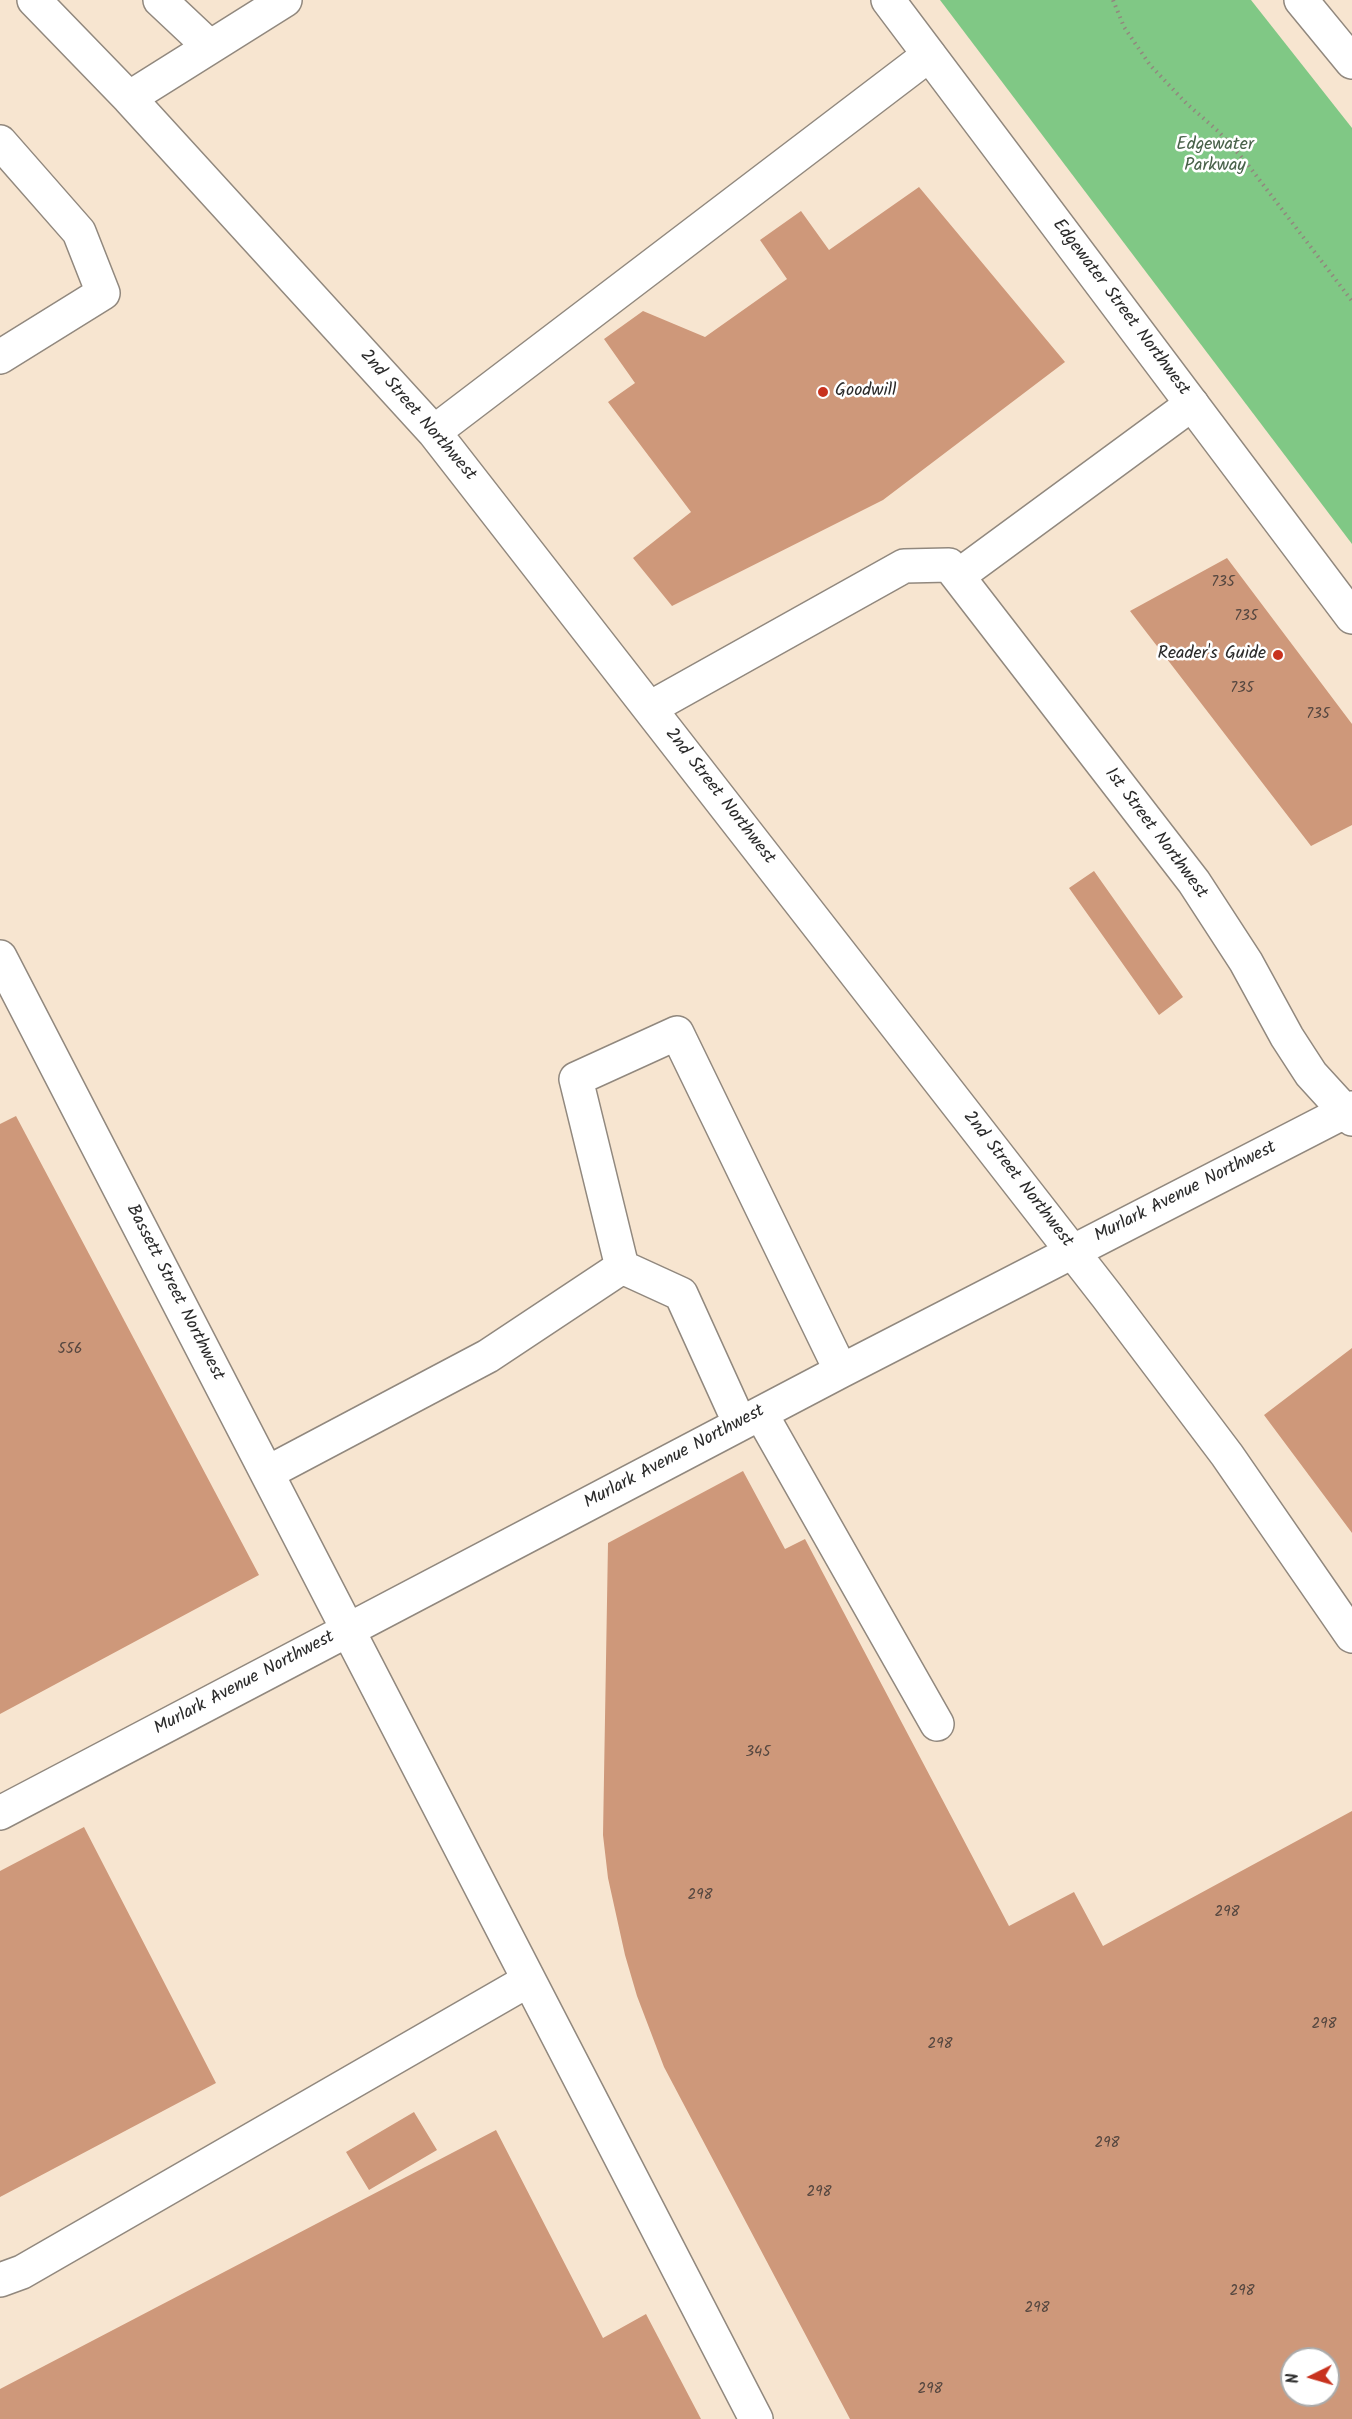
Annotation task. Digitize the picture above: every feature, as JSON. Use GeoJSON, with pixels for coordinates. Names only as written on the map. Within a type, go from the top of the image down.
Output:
{"type":"FeatureCollection","features":[{"type":"Feature","properties":{"kind":"main road","name":"2nd Street Northwest"},"geometry":{"type":"LineString","coordinates":[[34,0],[129,98],[434,432],[1072,1251],[1227,1455],[1352,1636]]}},
{"type":"Feature","properties":{"kind":"main road"},"geometry":{"type":"LineString","coordinates":[[160,0],[210,47]]}},
{"type":"Feature","properties":{"kind":"main road"},"geometry":{"type":"LineString","coordinates":[[129,98],[285,0]]}},
{"type":"Feature","properties":{"kind":"main road","name":"Edgewater Street Northwest"},"geometry":{"type":"LineString","coordinates":[[888,0],[1352,617]]}},
{"type":"Feature","properties":{"kind":"main road"},"geometry":{"type":"LineString","coordinates":[[1301,0],[1352,62]]}},
{"type":"Feature","properties":{"kind":"main road"},"geometry":{"type":"LineString","coordinates":[[434,432],[930,55]]}},
{"type":"Feature","properties":{"kind":"main road"},"geometry":{"type":"LineString","coordinates":[[0,142],[79,232],[103,293],[0,357]]}},
{"type":"Feature","properties":{"kind":"main road"},"geometry":{"type":"LineString","coordinates":[[650,708],[904,566],[953,571],[1192,404]]}},
{"type":"Feature","properties":{"kind":"main road","name":"1st Street Northwest"},"geometry":{"type":"LineString","coordinates":[[953,571],[1194,882],[1246,962],[1287,1037],[1311,1074],[1350,1113]]}},
{"type":"Feature","properties":{"kind":"main road","name":"Bassett Street Northwest"},"geometry":{"type":"LineString","coordinates":[[0,957],[756,2419]]}},
{"type":"Feature","properties":{"kind":"main road"},"geometry":{"type":"LineString","coordinates":[[622,1267],[576,1079],[677,1033],[841,1371]]}},
{"type":"Feature","properties":{"kind":"main road","name":"Murlark Avenue Northwest"},"geometry":{"type":"LineString","coordinates":[[0,1813],[1072,1251],[1350,1113]]}},
{"type":"Feature","properties":{"kind":"main road"},"geometry":{"type":"LineString","coordinates":[[267,1473],[488,1356],[622,1267]]}},
{"type":"Feature","properties":{"kind":"main road"},"geometry":{"type":"LineString","coordinates":[[622,1267],[681,1294],[751,1419],[937,1724]]}},
{"type":"Feature","properties":{"kind":"main road"},"geometry":{"type":"LineString","coordinates":[[0,2280],[22,2272],[529,1980]]}},
{"type":"Feature","properties":{"kind":"path"},"geometry":{"type":"LineString","coordinates":[[1113,0],[1124,27],[1150,65],[1186,103],[1219,132],[1245,161],[1352,301]]}},
{"type":"Feature","properties":{"kind":"green space","name":"Edgewater Parkway"},"geometry":{"type":"Polygon","coordinates":[[[940,0],[1251,0],[1352,128],[1352,544],[940,0]]]}},
{"type":"Feature","properties":{"kind":"building","name":"Goodwill"},"geometry":{"type":"Polygon","coordinates":[[[919,187],[1065,362],[883,500],[672,606],[633,558],[691,512],[608,402],[635,383],[604,339],[643,311],[705,337],[787,279],[760,240],[801,211],[829,250],[919,187]]]}},
{"type":"Feature","properties":{"kind":"building"},"geometry":{"type":"Polygon","coordinates":[[[1227,558],[1352,724],[1352,825],[1311,846],[1130,611],[1227,558]]]}},
{"type":"Feature","properties":{"kind":"building"},"geometry":{"type":"Polygon","coordinates":[[[1094,871],[1183,997],[1159,1015],[1069,888],[1094,871]]]}},
{"type":"Feature","properties":{"kind":"building"},"geometry":{"type":"Polygon","coordinates":[[[16,1116],[259,1575],[0,1714],[0,1124],[16,1116]]]}},
{"type":"Feature","properties":{"kind":"building"},"geometry":{"type":"Polygon","coordinates":[[[1352,1348],[1352,1533],[1264,1415],[1352,1348]]]}},
{"type":"Feature","properties":{"kind":"building"},"geometry":{"type":"Polygon","coordinates":[[[743,1471],[785,1549],[805,1539],[1009,1926],[1074,1892],[1103,1946],[1352,1811],[1352,2419],[850,2419],[664,2067],[637,1996],[625,1955],[608,1878],[603,1835],[608,1543],[743,1471]]]}},
{"type":"Feature","properties":{"kind":"building"},"geometry":{"type":"Polygon","coordinates":[[[84,1827],[216,2083],[0,2197],[0,1871],[84,1827]]]}},
{"type":"Feature","properties":{"kind":"building"},"geometry":{"type":"Polygon","coordinates":[[[414,2112],[437,2150],[369,2190],[346,2152],[414,2112]]]}},
{"type":"Feature","properties":{"kind":"building"},"geometry":{"type":"Polygon","coordinates":[[[496,2130],[603,2338],[646,2314],[701,2419],[0,2419],[0,2389],[496,2130]]]}},
{"type":"Feature","properties":{"kind":"place","name":"Goodwill"},"geometry":{"type":"Point","coordinates":[823,392]}},
{"type":"Feature","properties":{"kind":"place","name":"Reader's Guide"},"geometry":{"type":"Point","coordinates":[1278,655]}}]}
